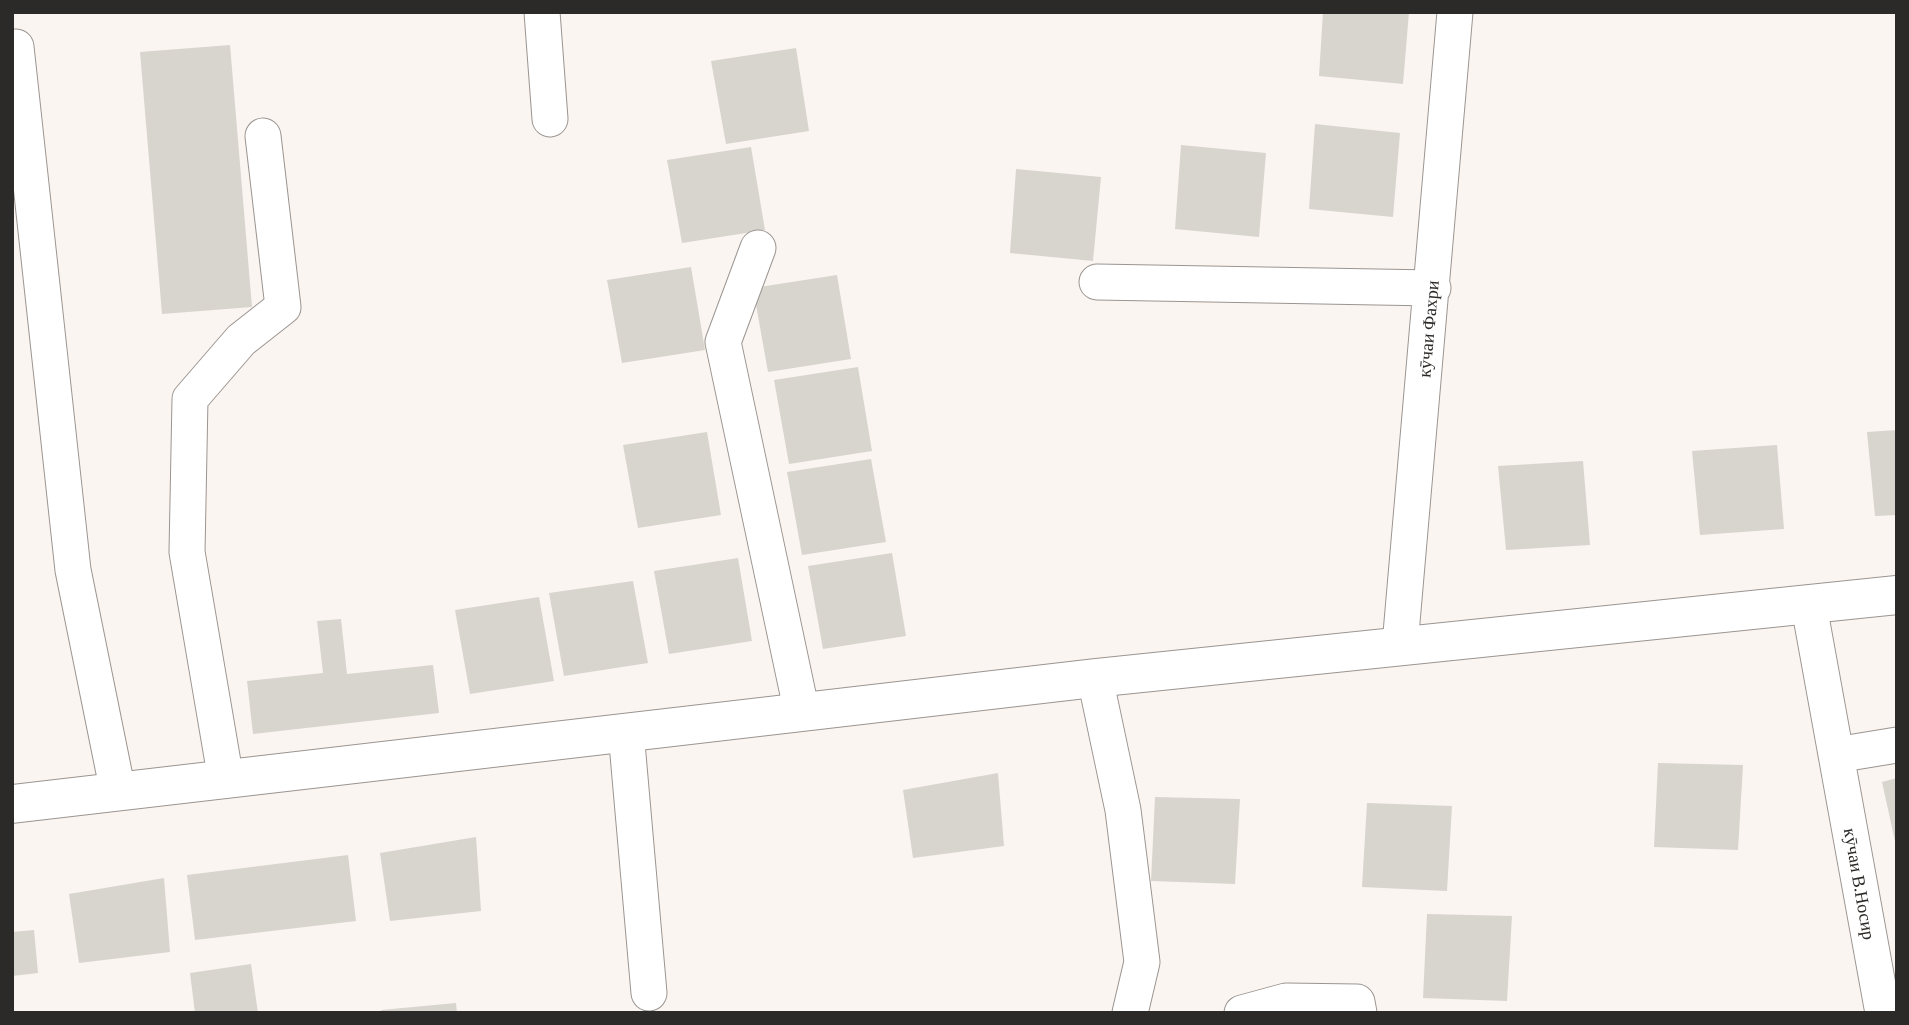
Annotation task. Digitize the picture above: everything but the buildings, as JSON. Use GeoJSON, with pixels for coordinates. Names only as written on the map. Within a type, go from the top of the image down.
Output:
{"type":"FeatureCollection","features":[{"type":"Feature","properties":{"kind":"main road"},"geometry":{"type":"LineString","coordinates":[[12,804],[1095,678],[1897,595]]}},
{"type":"Feature","properties":{"kind":"street"},"geometry":{"type":"LineString","coordinates":[[542,12],[550,118]]}},
{"type":"Feature","properties":{"kind":"street","name":"кӯчаи Фахри"},"geometry":{"type":"LineString","coordinates":[[1401,645],[1455,12]]}},
{"type":"Feature","properties":{"kind":"street"},"geometry":{"type":"LineString","coordinates":[[16,47],[74,570],[118,792]]}},
{"type":"Feature","properties":{"kind":"street"},"geometry":{"type":"LineString","coordinates":[[226,780],[187,552],[190,399],[241,340],[283,307],[263,136]]}},
{"type":"Feature","properties":{"kind":"street"},"geometry":{"type":"LineString","coordinates":[[758,247],[723,342],[802,713]]}},
{"type":"Feature","properties":{"kind":"street"},"geometry":{"type":"LineString","coordinates":[[1097,282],[1433,288]]}},
{"type":"Feature","properties":{"kind":"street","name":"кӯчаи В.Носир"},"geometry":{"type":"LineString","coordinates":[[1808,606],[1883,1013]]}},
{"type":"Feature","properties":{"kind":"street"},"geometry":{"type":"LineString","coordinates":[[1095,678],[1123,810],[1142,962],[1130,1013]]}},
{"type":"Feature","properties":{"kind":"street"},"geometry":{"type":"LineString","coordinates":[[626,732],[649,992]]}},
{"type":"Feature","properties":{"kind":"street"},"geometry":{"type":"LineString","coordinates":[[1836,755],[1897,746]]}},
{"type":"Feature","properties":{"kind":"street"},"geometry":{"type":"LineString","coordinates":[[1242,1013],[1286,1001],[1358,1007]]}}]}
